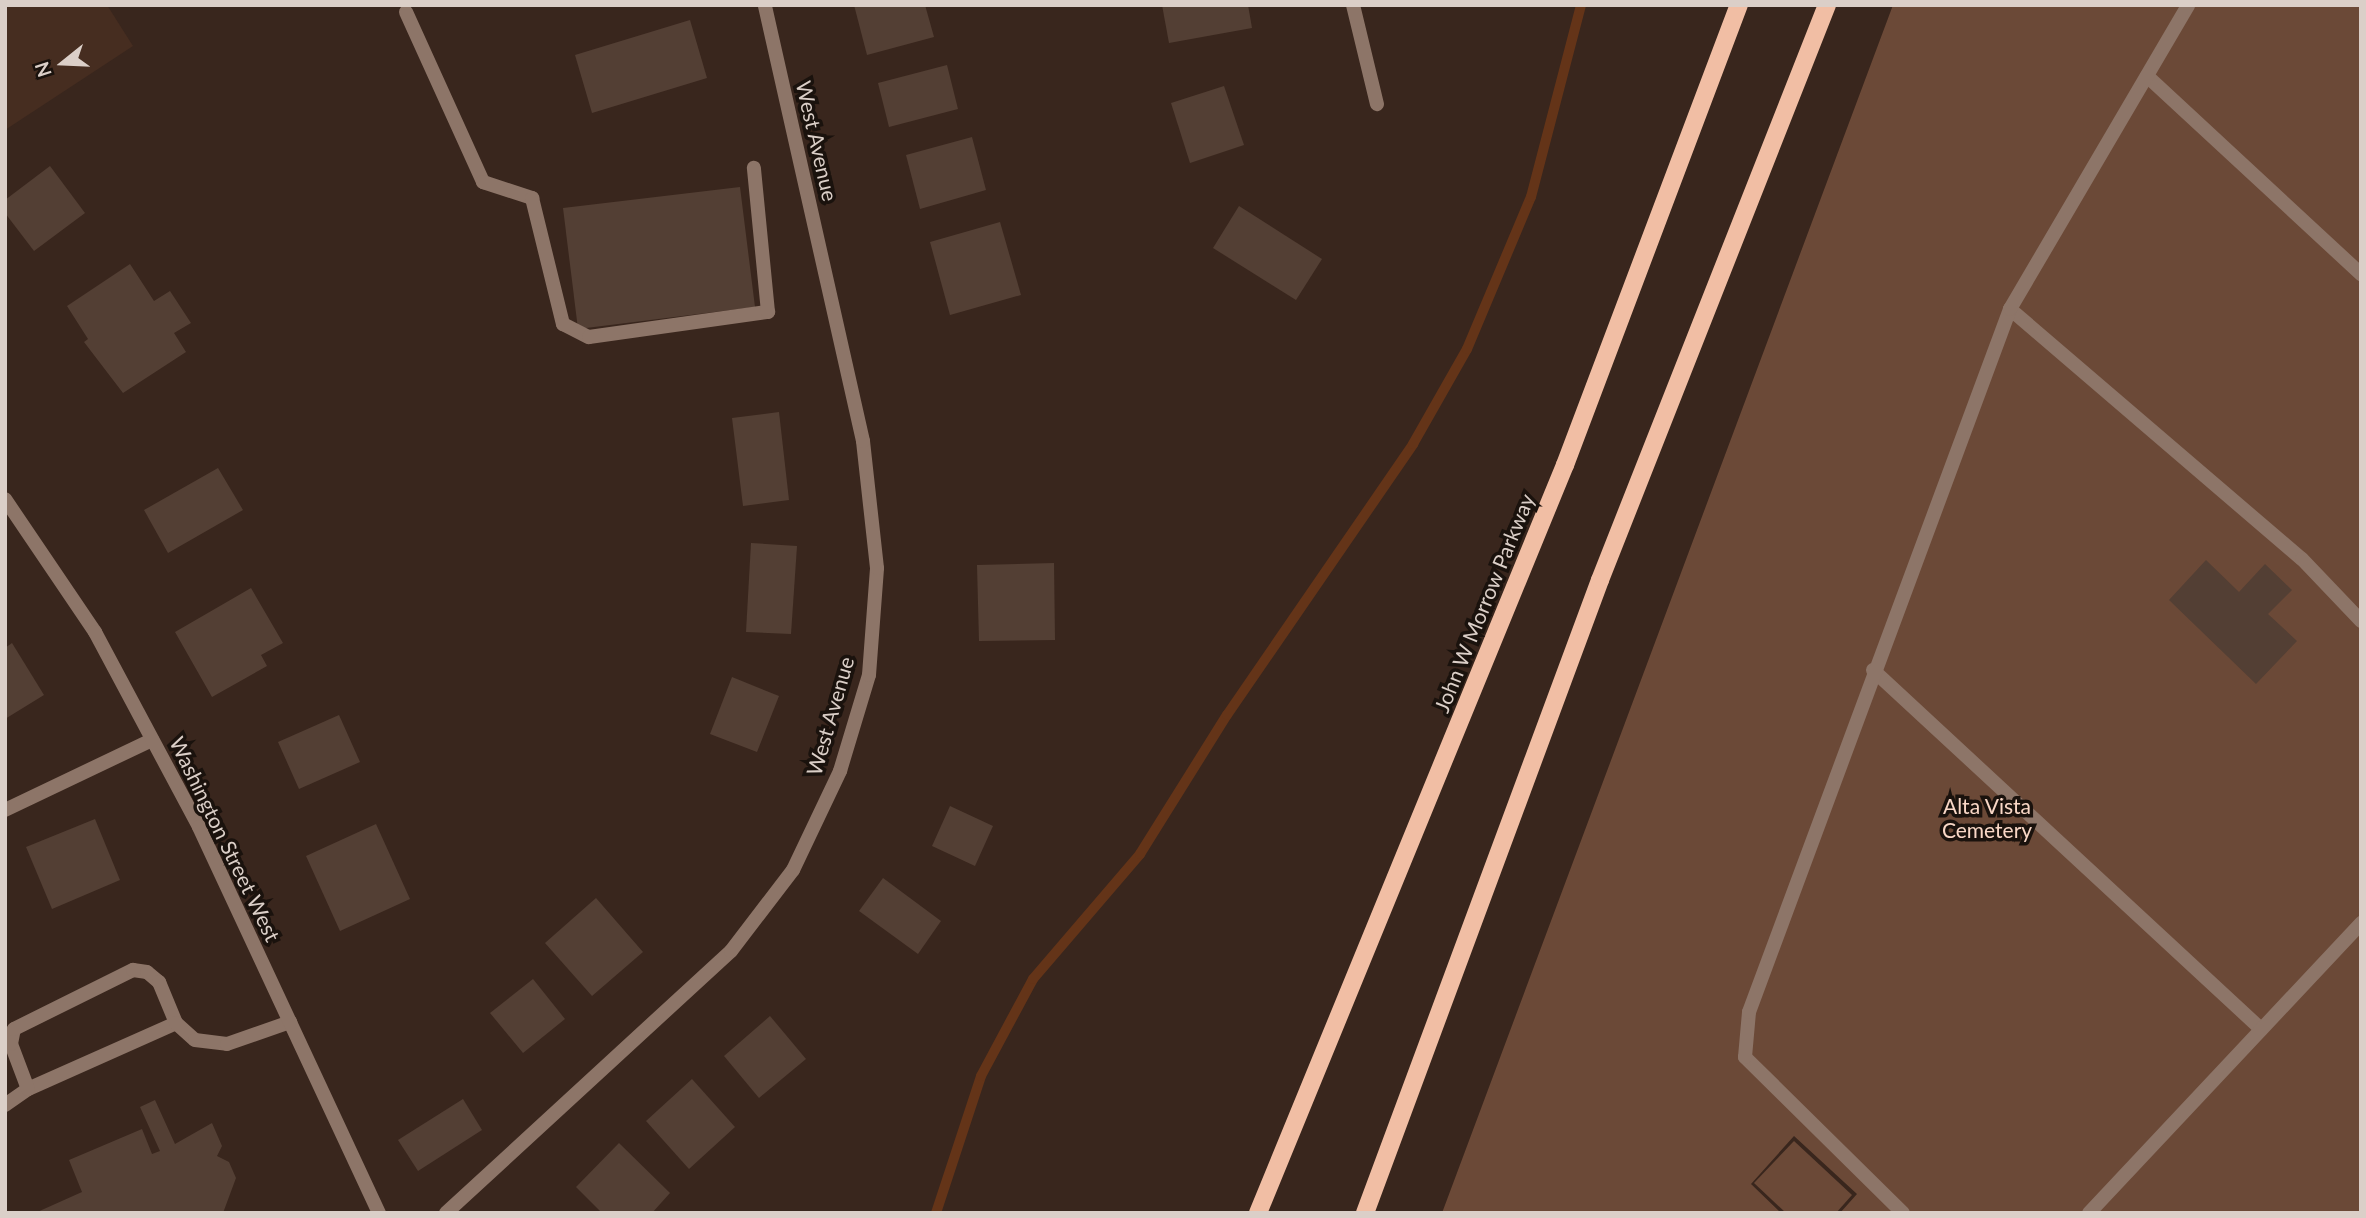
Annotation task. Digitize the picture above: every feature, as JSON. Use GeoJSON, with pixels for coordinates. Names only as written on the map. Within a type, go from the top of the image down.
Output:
{"type":"FeatureCollection","features":[{"type":"Feature","properties":{"kind":"main road","name":"John W Morrow Parkway"},"geometry":{"type":"LineString","coordinates":[[1258,1213],[1565,465],[1739,5]]}},
{"type":"Feature","properties":{"kind":"main road"},"geometry":{"type":"LineString","coordinates":[[1364,1213],[1600,580],[1827,5]]}},
{"type":"Feature","properties":{"kind":"street","name":"West Avenue"},"geometry":{"type":"LineString","coordinates":[[446,1213],[731,951],[793,870],[840,772],[869,675],[877,568],[863,441],[765,5]]}},
{"type":"Feature","properties":{"kind":"street"},"geometry":{"type":"LineString","coordinates":[[1353,5],[1377,104]]}},
{"type":"Feature","properties":{"kind":"street"},"geometry":{"type":"LineString","coordinates":[[1903,1213],[1745,1056],[1749,1012],[1873,670],[2010,309],[2188,5]]}},
{"type":"Feature","properties":{"kind":"street"},"geometry":{"type":"LineString","coordinates":[[405,12],[483,182],[533,198],[563,324],[589,337],[768,312],[754,168]]}},
{"type":"Feature","properties":{"kind":"street"},"geometry":{"type":"LineString","coordinates":[[2147,76],[2361,274]]}},
{"type":"Feature","properties":{"kind":"street"},"geometry":{"type":"LineString","coordinates":[[2010,309],[2302,559],[2361,621]]}},
{"type":"Feature","properties":{"kind":"street","name":"Washington Street West"},"geometry":{"type":"LineString","coordinates":[[5,499],[95,632],[152,740],[290,1022],[379,1213]]}},
{"type":"Feature","properties":{"kind":"street"},"geometry":{"type":"LineString","coordinates":[[1873,670],[2261,1029]]}},
{"type":"Feature","properties":{"kind":"street"},"geometry":{"type":"LineString","coordinates":[[5,810],[152,740]]}},
{"type":"Feature","properties":{"kind":"street"},"geometry":{"type":"LineString","coordinates":[[2089,1213],[2361,923]]}},
{"type":"Feature","properties":{"kind":"street"},"geometry":{"type":"LineString","coordinates":[[29,1089],[11,1044],[14,1029],[133,970],[147,972],[159,982],[176,1023],[195,1040],[227,1044],[290,1022]]}},
{"type":"Feature","properties":{"kind":"street"},"geometry":{"type":"LineString","coordinates":[[5,1105],[29,1089],[176,1023]]}},
{"type":"Feature","properties":{"kind":"shaded area"},"geometry":{"type":"Polygon","coordinates":[[[5,5],[107,5],[133,46],[5,130],[5,5]]]}},
{"type":"Feature","properties":{"kind":"green space","name":"Alta Vista Cemetery"},"geometry":{"type":"Polygon","coordinates":[[[1893,5],[2361,5],[2361,1213],[1840,1213],[1857,1194],[1794,1136],[1751,1184],[1781,1213],[1442,1213],[1893,5]]]}},
{"type":"Feature","properties":{"kind":"green space"},"geometry":{"type":"Polygon","coordinates":[[[1794,1141],[1852,1195],[1836,1213],[1786,1213],[1754,1183],[1794,1141]]]}},
{"type":"Feature","properties":{"kind":"building"},"geometry":{"type":"Polygon","coordinates":[[[854,5],[925,5],[934,37],[867,55],[854,5]]]}},
{"type":"Feature","properties":{"kind":"building"},"geometry":{"type":"Polygon","coordinates":[[[1162,5],[1248,5],[1252,28],[1169,43],[1162,5]]]}},
{"type":"Feature","properties":{"kind":"building"},"geometry":{"type":"Polygon","coordinates":[[[690,20],[707,78],[592,113],[575,55],[690,20]]]}},
{"type":"Feature","properties":{"kind":"building"},"geometry":{"type":"Polygon","coordinates":[[[947,65],[958,109],[889,127],[878,83],[947,65]]]}},
{"type":"Feature","properties":{"kind":"building"},"geometry":{"type":"Polygon","coordinates":[[[1224,86],[1244,145],[1190,163],[1171,103],[1224,86]]]}},
{"type":"Feature","properties":{"kind":"building"},"geometry":{"type":"Polygon","coordinates":[[[972,137],[986,190],[920,209],[906,155],[972,137]]]}},
{"type":"Feature","properties":{"kind":"building"},"geometry":{"type":"Polygon","coordinates":[[[50,166],[85,213],[34,251],[5,213],[5,200],[50,166]]]}},
{"type":"Feature","properties":{"kind":"building"},"geometry":{"type":"Polygon","coordinates":[[[740,187],[755,307],[578,329],[563,208],[740,187]]]}},
{"type":"Feature","properties":{"kind":"building"},"geometry":{"type":"Polygon","coordinates":[[[1239,206],[1322,259],[1296,300],[1213,248],[1239,206]]]}},
{"type":"Feature","properties":{"kind":"building"},"geometry":{"type":"Polygon","coordinates":[[[1000,222],[1021,295],[950,315],[930,242],[1000,222]]]}},
{"type":"Feature","properties":{"kind":"building"},"geometry":{"type":"Polygon","coordinates":[[[130,264],[154,301],[170,291],[191,323],[174,333],[186,352],[123,393],[84,342],[88,339],[67,306],[130,264]]]}},
{"type":"Feature","properties":{"kind":"building"},"geometry":{"type":"Polygon","coordinates":[[[779,412],[789,500],[743,506],[732,418],[779,412]]]}},
{"type":"Feature","properties":{"kind":"building"},"geometry":{"type":"Polygon","coordinates":[[[218,468],[243,510],[168,553],[144,510],[218,468]]]}},
{"type":"Feature","properties":{"kind":"building"},"geometry":{"type":"Polygon","coordinates":[[[751,543],[797,546],[791,634],[746,632],[751,543]]]}},
{"type":"Feature","properties":{"kind":"building"},"geometry":{"type":"Polygon","coordinates":[[[2206,560],[2239,592],[2265,564],[2292,590],[2268,614],[2297,641],[2256,684],[2169,600],[2206,560]]]}},
{"type":"Feature","properties":{"kind":"building"},"geometry":{"type":"Polygon","coordinates":[[[1054,563],[1055,640],[979,641],[977,565],[1054,563]]]}},
{"type":"Feature","properties":{"kind":"building"},"geometry":{"type":"Polygon","coordinates":[[[251,588],[283,643],[261,655],[267,666],[212,697],[175,632],[251,588]]]}},
{"type":"Feature","properties":{"kind":"building"},"geometry":{"type":"Polygon","coordinates":[[[12,643],[44,695],[5,719],[5,648],[12,643]]]}},
{"type":"Feature","properties":{"kind":"building"},"geometry":{"type":"Polygon","coordinates":[[[732,677],[779,696],[757,752],[710,734],[732,677]]]}},
{"type":"Feature","properties":{"kind":"building"},"geometry":{"type":"Polygon","coordinates":[[[339,715],[360,762],[299,789],[278,742],[339,715]]]}},
{"type":"Feature","properties":{"kind":"building"},"geometry":{"type":"Polygon","coordinates":[[[950,806],[993,826],[975,866],[932,846],[950,806]]]}},
{"type":"Feature","properties":{"kind":"building"},"geometry":{"type":"Polygon","coordinates":[[[95,819],[120,880],[52,909],[26,847],[95,819]]]}},
{"type":"Feature","properties":{"kind":"building"},"geometry":{"type":"Polygon","coordinates":[[[376,824],[410,899],[340,931],[306,856],[376,824]]]}},
{"type":"Feature","properties":{"kind":"building"},"geometry":{"type":"Polygon","coordinates":[[[883,878],[941,921],[918,954],[859,911],[883,878]]]}},
{"type":"Feature","properties":{"kind":"building"},"geometry":{"type":"Polygon","coordinates":[[[596,898],[643,952],[592,996],[545,943],[596,898]]]}},
{"type":"Feature","properties":{"kind":"building"},"geometry":{"type":"Polygon","coordinates":[[[533,979],[565,1019],[523,1053],[490,1013],[533,979]]]}},
{"type":"Feature","properties":{"kind":"building"},"geometry":{"type":"Polygon","coordinates":[[[770,1016],[806,1059],[759,1098],[724,1056],[770,1016]]]}},
{"type":"Feature","properties":{"kind":"building"},"geometry":{"type":"Polygon","coordinates":[[[692,1079],[735,1127],[689,1169],[646,1121],[692,1079]]]}},
{"type":"Feature","properties":{"kind":"building"},"geometry":{"type":"Polygon","coordinates":[[[463,1099],[482,1130],[418,1171],[398,1140],[463,1099]]]}},
{"type":"Feature","properties":{"kind":"building"},"geometry":{"type":"Polygon","coordinates":[[[155,1100],[175,1144],[212,1123],[222,1146],[217,1156],[229,1162],[236,1178],[223,1213],[35,1213],[82,1192],[69,1160],[142,1129],[152,1154],[160,1151],[140,1107],[155,1100]]]}},
{"type":"Feature","properties":{"kind":"building"},"geometry":{"type":"Polygon","coordinates":[[[619,1143],[670,1193],[652,1213],[602,1213],[576,1187],[619,1143]]]}},
{"type":"Feature","properties":{"kind":"waterway"},"geometry":{"type":"LineString","coordinates":[[936,1213],[981,1076],[1033,979],[1140,854],[1227,715],[1413,444],[1467,349],[1531,197],[1581,5]]}}]}
